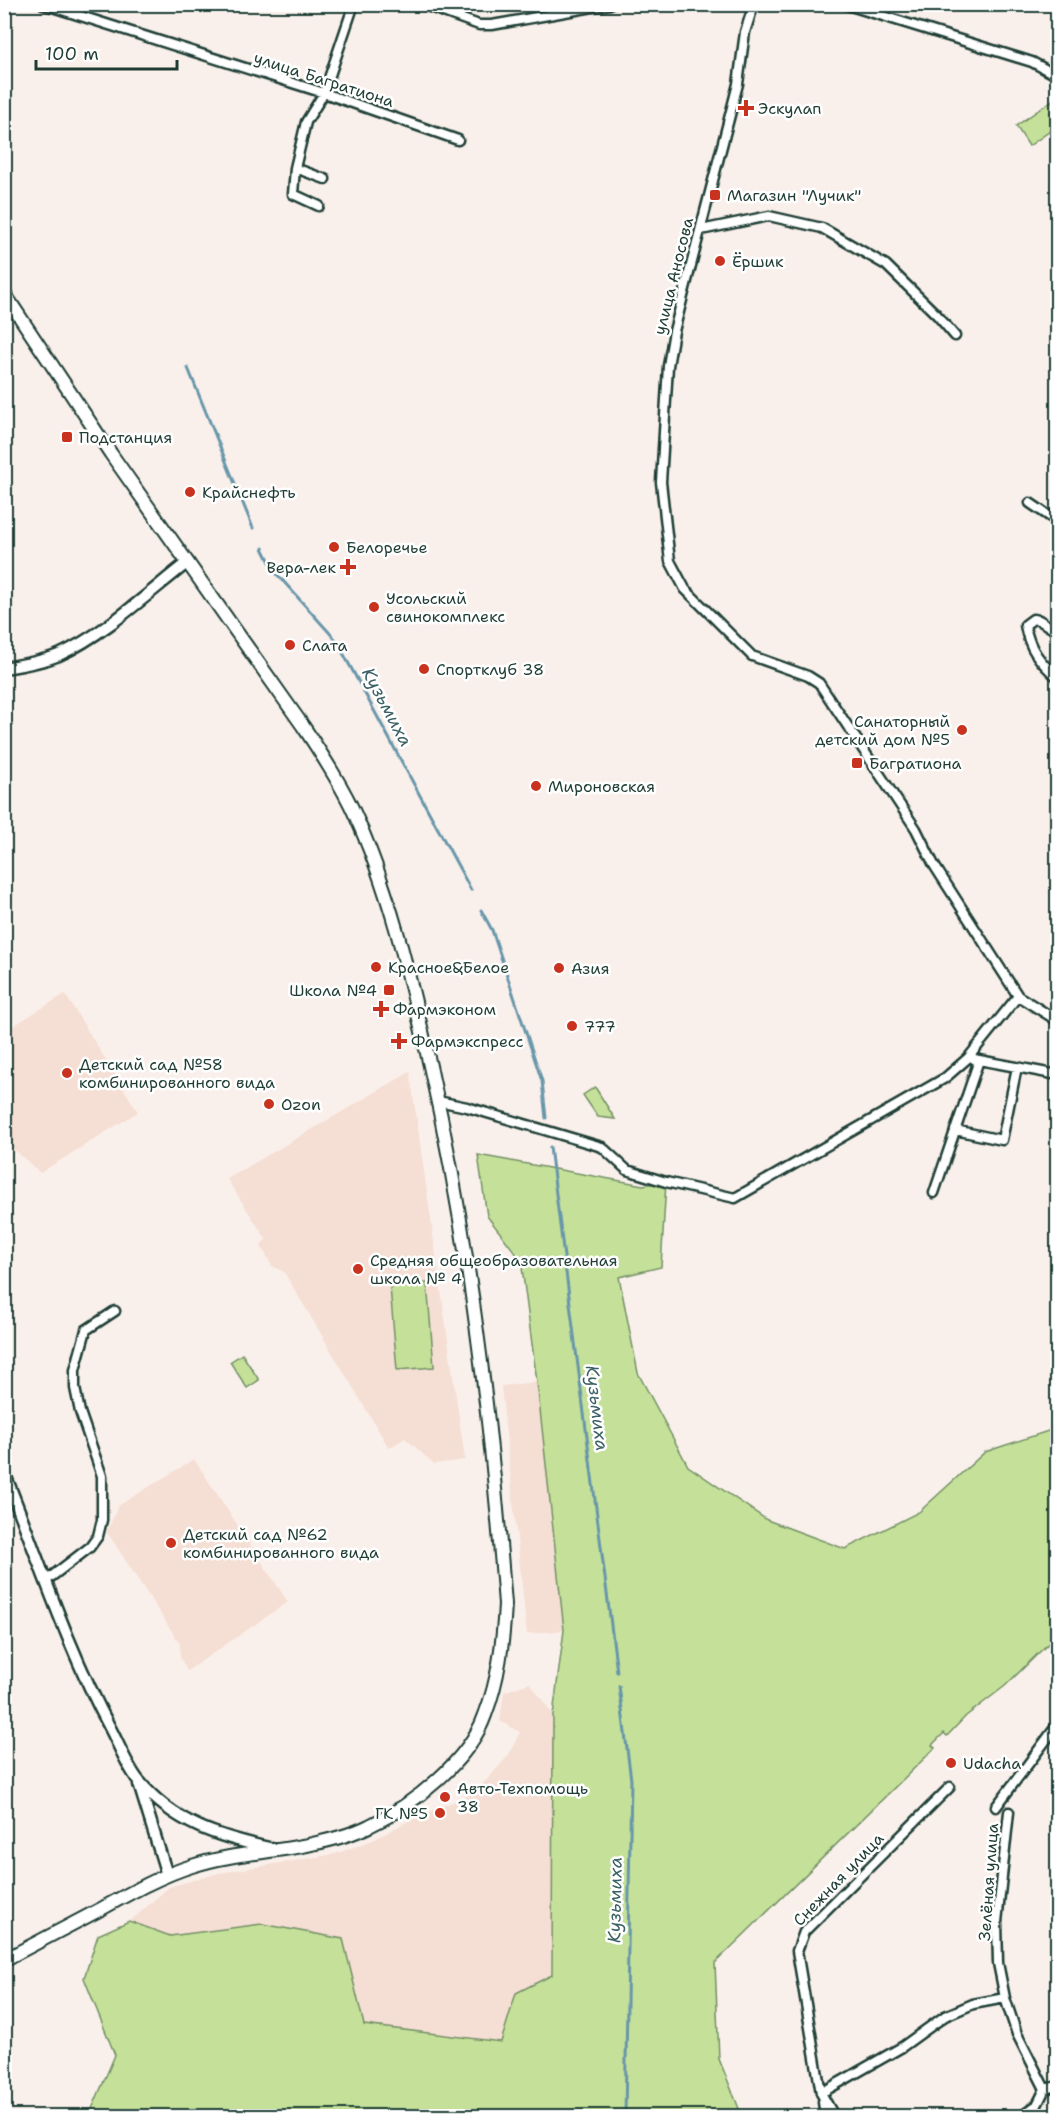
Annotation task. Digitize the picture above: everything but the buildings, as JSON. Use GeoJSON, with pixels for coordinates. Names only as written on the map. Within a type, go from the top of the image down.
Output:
{"type":"FeatureCollection","features":[{"type":"Feature","properties":{"kind":"main road"},"geometry":{"type":"LineString","coordinates":[[4,293],[86,417],[332,770],[368,847],[395,927],[438,1101],[463,1228],[478,1329],[505,1604],[496,1680],[485,1717],[468,1746],[442,1775],[416,1797],[392,1814],[367,1827],[312,1844],[215,1860],[167,1875],[4,1960]]}},
{"type":"Feature","properties":{"kind":"street","name":"улица Багратиона"},"geometry":{"type":"LineString","coordinates":[[43,4],[324,93],[458,140]]}},
{"type":"Feature","properties":{"kind":"street"},"geometry":{"type":"LineString","coordinates":[[319,206],[292,194],[295,168],[306,122],[324,93],[354,4]]}},
{"type":"Feature","properties":{"kind":"street"},"geometry":{"type":"LineString","coordinates":[[422,4],[479,25],[492,25],[610,4]]}},
{"type":"Feature","properties":{"kind":"street","name":"улица Аносова"},"geometry":{"type":"LineString","coordinates":[[754,4],[746,32],[738,84],[674,331],[668,366],[661,482],[670,561],[685,589],[752,656],[808,676],[828,693],[916,829],[934,865],[1018,996]]}},
{"type":"Feature","properties":{"kind":"street"},"geometry":{"type":"LineString","coordinates":[[844,4],[1032,62],[1058,76]]}},
{"type":"Feature","properties":{"kind":"street"},"geometry":{"type":"LineString","coordinates":[[295,168],[324,179]]}},
{"type":"Feature","properties":{"kind":"street"},"geometry":{"type":"LineString","coordinates":[[701,230],[769,216],[822,228],[886,265],[955,336]]}},
{"type":"Feature","properties":{"kind":"street"},"geometry":{"type":"LineString","coordinates":[[1030,503],[1058,522]]}},
{"type":"Feature","properties":{"kind":"street"},"geometry":{"type":"LineString","coordinates":[[4,668],[34,663],[77,646],[188,562]]}},
{"type":"Feature","properties":{"kind":"street"},"geometry":{"type":"LineString","coordinates":[[1058,632],[1039,620],[1033,619],[1025,625],[1028,640],[1038,660],[1058,678]]}},
{"type":"Feature","properties":{"kind":"street"},"geometry":{"type":"LineString","coordinates":[[438,1101],[467,1107],[602,1146],[627,1170],[666,1182],[735,1198],[945,1078],[968,1058],[1018,996],[1058,1022]]}},
{"type":"Feature","properties":{"kind":"street"},"geometry":{"type":"LineString","coordinates":[[968,1058],[1058,1075]]}},
{"type":"Feature","properties":{"kind":"street"},"geometry":{"type":"LineString","coordinates":[[934,1193],[979,1060]]}},
{"type":"Feature","properties":{"kind":"street"},"geometry":{"type":"LineString","coordinates":[[956,1130],[1002,1140],[1017,1067]]}},
{"type":"Feature","properties":{"kind":"street"},"geometry":{"type":"LineString","coordinates":[[47,1580],[90,1547],[98,1536],[102,1520],[102,1476],[76,1398],[75,1370],[86,1330],[115,1311]]}},
{"type":"Feature","properties":{"kind":"street"},"geometry":{"type":"LineString","coordinates":[[4,1472],[100,1710],[137,1779],[167,1875]]}},
{"type":"Feature","properties":{"kind":"street","name":"Зелёная улица"},"geometry":{"type":"LineString","coordinates":[[996,1807],[1058,1724]]}},
{"type":"Feature","properties":{"kind":"street"},"geometry":{"type":"LineString","coordinates":[[137,1779],[163,1804],[189,1823],[207,1832],[277,1850]]}},
{"type":"Feature","properties":{"kind":"street","name":"Снежная улица"},"geometry":{"type":"LineString","coordinates":[[834,2116],[821,2093],[797,1951],[804,1932],[950,1787]]}},
{"type":"Feature","properties":{"kind":"street","name":"Зелёная улица"},"geometry":{"type":"LineString","coordinates":[[1009,1812],[997,1922],[998,1963],[1005,1998],[1017,2034],[1045,2089]]}},
{"type":"Feature","properties":{"kind":"street"},"geometry":{"type":"LineString","coordinates":[[825,2116],[821,2093],[902,2047],[945,2016],[973,2004],[1005,1998]]}},
{"type":"Feature","properties":{"kind":"street"},"geometry":{"type":"LineString","coordinates":[[1022,2116],[1036,2105],[1045,2089],[1058,2086]]}},
{"type":"Feature","properties":{"kind":"shaded area"},"geometry":{"type":"Polygon","coordinates":[[[65,994],[138,1112],[40,1173],[5,1141],[5,1031],[65,994]]]}},
{"type":"Feature","properties":{"kind":"shaded area","name":"Средняя общеобразовательная школа № 4"},"geometry":{"type":"Polygon","coordinates":[[[410,1072],[465,1460],[434,1464],[405,1438],[389,1448],[284,1272],[272,1266],[261,1246],[266,1239],[227,1179],[410,1072]]]}},
{"type":"Feature","properties":{"kind":"shaded area"},"geometry":{"type":"Polygon","coordinates":[[[537,1382],[564,1630],[527,1634],[501,1386],[537,1382]]]}},
{"type":"Feature","properties":{"kind":"shaded area"},"geometry":{"type":"Polygon","coordinates":[[[194,1459],[288,1602],[187,1671],[180,1657],[180,1644],[107,1532],[118,1506],[194,1459]]]}},
{"type":"Feature","properties":{"kind":"shaded area"},"geometry":{"type":"Polygon","coordinates":[[[530,1683],[553,1715],[552,1975],[516,1993],[501,2042],[364,2025],[262,1924],[170,1936],[129,1922],[169,1887],[219,1873],[335,1854],[373,1840],[412,1819],[463,1798],[482,1785],[508,1756],[520,1732],[500,1721],[504,1692],[530,1683]]]}},
{"type":"Feature","properties":{"kind":"green space"},"geometry":{"type":"Polygon","coordinates":[[[1054,99],[1057,104],[1057,126],[1029,146],[1016,126],[1054,99]]]}},
{"type":"Feature","properties":{"kind":"green space"},"geometry":{"type":"Polygon","coordinates":[[[595,1087],[615,1119],[598,1117],[583,1095],[595,1087]]]}},
{"type":"Feature","properties":{"kind":"green space"},"geometry":{"type":"Polygon","coordinates":[[[478,1155],[643,1185],[666,1182],[661,1267],[619,1277],[638,1373],[688,1466],[767,1520],[845,1549],[919,1512],[985,1452],[1057,1428],[1057,1635],[1005,1686],[966,1716],[947,1736],[944,1733],[932,1745],[935,1748],[715,1963],[719,2059],[742,2116],[89,2116],[115,2055],[84,1978],[98,1935],[129,1921],[170,1936],[262,1924],[343,1939],[364,2025],[501,2042],[516,1993],[552,1975],[553,1715],[564,1630],[537,1382],[521,1260],[487,1216],[478,1155]]]}},
{"type":"Feature","properties":{"kind":"green space"},"geometry":{"type":"Polygon","coordinates":[[[427,1283],[434,1367],[397,1370],[390,1287],[427,1283]]]}},
{"type":"Feature","properties":{"kind":"green space"},"geometry":{"type":"Polygon","coordinates":[[[242,1354],[259,1380],[247,1388],[230,1362],[242,1354]]]}},
{"type":"Feature","properties":{"kind":"waterway","name":"Кузьмиха"},"geometry":{"type":"LineString","coordinates":[[188,368],[253,528]]}},
{"type":"Feature","properties":{"kind":"waterway","name":"Кузьмиха"},"geometry":{"type":"LineString","coordinates":[[263,548],[275,572],[336,640],[471,890]]}},
{"type":"Feature","properties":{"kind":"waterway","name":"Кузьмиха"},"geometry":{"type":"LineString","coordinates":[[481,910],[492,930],[542,1081],[546,1118]]}},
{"type":"Feature","properties":{"kind":"waterway","name":"Кузьмиха"},"geometry":{"type":"LineString","coordinates":[[550,1147],[617,1672]]}},
{"type":"Feature","properties":{"kind":"waterway","name":"Кузьмиха"},"geometry":{"type":"LineString","coordinates":[[619,1686],[631,1780],[625,2116]]}},
{"type":"Feature","properties":{"kind":"place","name":"Эскулап"},"geometry":{"type":"Point","coordinates":[746,108]}},
{"type":"Feature","properties":{"kind":"place","name":"Магазин \"Лучик\""},"geometry":{"type":"Point","coordinates":[715,195]}},
{"type":"Feature","properties":{"kind":"place","name":"Ёршик"},"geometry":{"type":"Point","coordinates":[720,261]}},
{"type":"Feature","properties":{"kind":"place","name":"Подстанция"},"geometry":{"type":"Point","coordinates":[67,437]}},
{"type":"Feature","properties":{"kind":"place","name":"Крайснефть"},"geometry":{"type":"Point","coordinates":[190,492]}},
{"type":"Feature","properties":{"kind":"place","name":"Белоречье"},"geometry":{"type":"Point","coordinates":[334,547]}},
{"type":"Feature","properties":{"kind":"place","name":"Вера-лек"},"geometry":{"type":"Point","coordinates":[348,567]}},
{"type":"Feature","properties":{"kind":"place","name":"Усольский свинокомплекс"},"geometry":{"type":"Point","coordinates":[374,607]}},
{"type":"Feature","properties":{"kind":"place","name":"Слата"},"geometry":{"type":"Point","coordinates":[290,645]}},
{"type":"Feature","properties":{"kind":"place","name":"Спортклуб 38"},"geometry":{"type":"Point","coordinates":[424,669]}},
{"type":"Feature","properties":{"kind":"place","name":"Санаторный детский дом №5"},"geometry":{"type":"Point","coordinates":[962,730]}},
{"type":"Feature","properties":{"kind":"place","name":"Багратиона"},"geometry":{"type":"Point","coordinates":[857,763]}},
{"type":"Feature","properties":{"kind":"place","name":"Мироновская"},"geometry":{"type":"Point","coordinates":[536,786]}},
{"type":"Feature","properties":{"kind":"place","name":"Красное&Белое"},"geometry":{"type":"Point","coordinates":[376,967]}},
{"type":"Feature","properties":{"kind":"place","name":"Азия"},"geometry":{"type":"Point","coordinates":[559,968]}},
{"type":"Feature","properties":{"kind":"place","name":"Школа №4"},"geometry":{"type":"Point","coordinates":[389,990]}},
{"type":"Feature","properties":{"kind":"place","name":"Фармэконом"},"geometry":{"type":"Point","coordinates":[381,1009]}},
{"type":"Feature","properties":{"kind":"place","name":"777"},"geometry":{"type":"Point","coordinates":[572,1026]}},
{"type":"Feature","properties":{"kind":"place","name":"Фармэкспресс"},"geometry":{"type":"Point","coordinates":[399,1041]}},
{"type":"Feature","properties":{"kind":"place","name":"Детский сад №58 комбинированного вида"},"geometry":{"type":"Point","coordinates":[67,1073]}},
{"type":"Feature","properties":{"kind":"place","name":"Ozon"},"geometry":{"type":"Point","coordinates":[269,1104]}},
{"type":"Feature","properties":{"kind":"place","name":"Средняя общеобразовательная школа № 4"},"geometry":{"type":"Point","coordinates":[358,1269]}},
{"type":"Feature","properties":{"kind":"place","name":"Детский сад №62 комбинированного вида"},"geometry":{"type":"Point","coordinates":[171,1543]}},
{"type":"Feature","properties":{"kind":"place","name":"Udacha"},"geometry":{"type":"Point","coordinates":[951,1763]}},
{"type":"Feature","properties":{"kind":"place","name":"Авто-Техпомощь 38"},"geometry":{"type":"Point","coordinates":[445,1797]}},
{"type":"Feature","properties":{"kind":"place","name":"ГК №5"},"geometry":{"type":"Point","coordinates":[440,1813]}}]}
